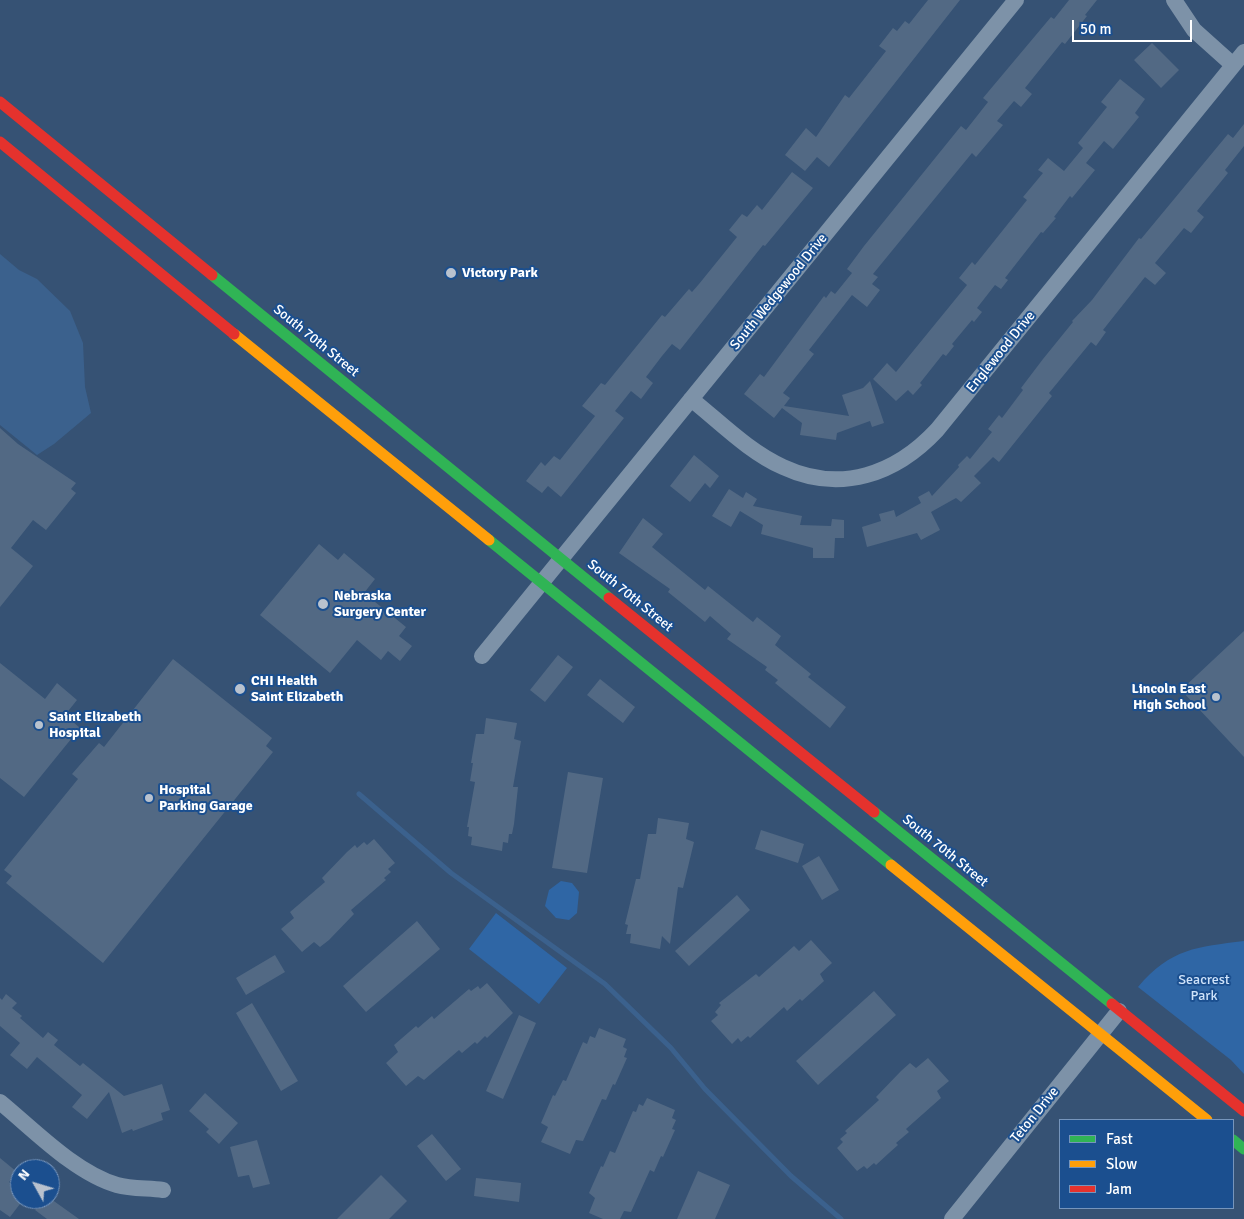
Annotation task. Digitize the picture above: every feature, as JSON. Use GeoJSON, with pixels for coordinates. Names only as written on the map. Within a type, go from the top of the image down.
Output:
{"type":"FeatureCollection","features":[{"type":"Feature","properties":{"kind":"main road","name":"South 70th Street"},"geometry":{"type":"LineString","coordinates":[[0,102],[1118,1011],[1244,1110]]}},
{"type":"Feature","properties":{"kind":"main road"},"geometry":{"type":"LineString","coordinates":[[0,142],[543,584],[1206,1119]]}},
{"type":"Feature","properties":{"kind":"main road"},"geometry":{"type":"LineString","coordinates":[[1234,1141],[1244,1149]]}},
{"type":"Feature","properties":{"kind":"street","name":"South Wedgewood Drive"},"geometry":{"type":"LineString","coordinates":[[482,656],[543,584],[1016,0]]}},
{"type":"Feature","properties":{"kind":"street"},"geometry":{"type":"LineString","coordinates":[[1174,0],[1194,30],[1233,65]]}},
{"type":"Feature","properties":{"kind":"street","name":"Englewood Drive"},"geometry":{"type":"LineString","coordinates":[[691,400],[760,454],[783,467],[808,476],[834,479],[855,478],[878,472],[903,461],[920,449],[938,430],[1244,52]]}},
{"type":"Feature","properties":{"kind":"street","name":"Teton Drive"},"geometry":{"type":"LineString","coordinates":[[952,1219],[1118,1011]]}},
{"type":"Feature","properties":{"kind":"street"},"geometry":{"type":"LineString","coordinates":[[0,1102],[65,1154],[100,1178],[118,1185],[164,1190]]}},
{"type":"Feature","properties":{"kind":"green space"},"geometry":{"type":"Polygon","coordinates":[[[561,881],[572,883],[579,892],[577,913],[569,920],[556,918],[545,906],[549,890],[561,881]]]}},
{"type":"Feature","properties":{"kind":"green space"},"geometry":{"type":"Polygon","coordinates":[[[496,913],[567,968],[539,1004],[469,949],[496,913]]]}},
{"type":"Feature","properties":{"kind":"green space","name":"Seacrest Park"},"geometry":{"type":"Polygon","coordinates":[[[1244,941],[1244,1074],[1231,1060],[1138,987],[1162,964],[1174,957],[1212,945],[1244,941]]]}},
{"type":"Feature","properties":{"kind":"shaded area"},"geometry":{"type":"Polygon","coordinates":[[[0,254],[19,270],[37,279],[70,311],[83,343],[85,387],[91,413],[54,444],[37,455],[0,425],[0,254]]]}},
{"type":"Feature","properties":{"kind":"building"},"geometry":{"type":"Polygon","coordinates":[[[928,0],[960,0],[829,167],[817,157],[805,171],[785,155],[806,128],[816,137],[845,95],[849,98],[886,51],[879,46],[893,28],[897,31],[905,21],[909,24],[928,0]]]}},
{"type":"Feature","properties":{"kind":"building"},"geometry":{"type":"Polygon","coordinates":[[[1069,0],[1097,0],[1065,44],[1062,42],[1025,88],[1032,94],[1021,107],[1014,101],[997,121],[1003,125],[976,157],[972,153],[873,274],[878,277],[872,284],[880,290],[867,307],[852,295],[809,350],[814,354],[783,393],[790,398],[784,406],[849,416],[842,395],[863,388],[870,381],[884,423],[872,427],[870,421],[837,433],[836,440],[800,435],[802,423],[782,408],[774,418],[744,394],[760,374],[764,377],[824,296],[826,298],[831,291],[835,294],[852,273],[847,269],[864,246],[961,126],[966,130],[988,102],[983,98],[1051,17],[1054,19],[1069,0]]]}},
{"type":"Feature","properties":{"kind":"building"},"geometry":{"type":"Polygon","coordinates":[[[1152,43],[1179,70],[1161,88],[1134,60],[1152,43]]]}},
{"type":"Feature","properties":{"kind":"building"},"geometry":{"type":"Polygon","coordinates":[[[1120,79],[1145,99],[1135,113],[1139,117],[1113,149],[1104,141],[1086,163],[1095,170],[1072,198],[1070,196],[1054,217],[1056,218],[1043,233],[1041,232],[1005,278],[1008,280],[1001,289],[995,285],[977,308],[982,312],[974,322],[972,320],[952,344],[954,346],[946,356],[943,354],[913,395],[908,390],[896,401],[873,379],[887,363],[896,372],[967,285],[959,278],[972,262],[975,265],[1027,200],[1023,197],[1043,173],[1038,170],[1048,158],[1064,171],[1083,148],[1078,143],[1107,107],[1101,102],[1120,79]]]}},
{"type":"Feature","properties":{"kind":"building"},"geometry":{"type":"Polygon","coordinates":[[[1244,124],[1244,146],[1225,170],[1228,173],[1197,211],[1204,217],[1191,233],[1184,228],[1155,263],[1166,273],[1155,285],[1145,277],[1103,330],[1106,332],[1096,346],[1091,342],[1049,393],[1052,396],[999,462],[993,457],[974,476],[981,483],[961,502],[956,498],[931,512],[940,530],[921,540],[917,533],[867,547],[862,527],[881,521],[879,514],[894,510],[896,517],[921,503],[918,497],[929,491],[932,496],[967,456],[970,459],[992,432],[988,429],[999,415],[1002,418],[1023,390],[1021,388],[1043,359],[1072,321],[1092,300],[1139,238],[1141,239],[1228,134],[1233,138],[1244,124]]]}},
{"type":"Feature","properties":{"kind":"building"},"geometry":{"type":"Polygon","coordinates":[[[792,172],[813,188],[765,246],[763,245],[680,350],[672,344],[662,356],[646,377],[653,383],[641,399],[631,391],[615,411],[624,418],[561,497],[548,486],[542,493],[526,481],[541,462],[545,466],[554,456],[560,460],[595,416],[582,406],[601,383],[605,385],[662,315],[665,317],[689,289],[692,292],[699,284],[737,237],[729,230],[742,214],[747,217],[757,205],[762,210],[792,172]]]}},
{"type":"Feature","properties":{"kind":"building"},"geometry":{"type":"Polygon","coordinates":[[[0,428],[18,444],[76,483],[71,489],[76,493],[46,530],[33,520],[11,548],[33,566],[0,607],[0,428]]]}},
{"type":"Feature","properties":{"kind":"building"},"geometry":{"type":"Polygon","coordinates":[[[694,455],[719,476],[710,488],[705,483],[690,502],[670,486],[694,455]]]}},
{"type":"Feature","properties":{"kind":"building"},"geometry":{"type":"Polygon","coordinates":[[[729,489],[743,498],[746,492],[757,499],[753,506],[802,516],[800,525],[831,526],[832,519],[844,520],[844,538],[835,538],[834,558],[813,558],[813,548],[761,534],[763,525],[740,511],[731,527],[712,516],[729,489]]]}},
{"type":"Feature","properties":{"kind":"building"},"geometry":{"type":"Polygon","coordinates":[[[643,518],[663,534],[652,547],[705,590],[708,586],[753,622],[757,617],[781,636],[775,645],[811,674],[808,677],[846,707],[830,728],[775,683],[778,680],[765,670],[767,667],[727,639],[731,634],[710,616],[705,622],[668,592],[670,589],[619,553],[643,518]]]}},
{"type":"Feature","properties":{"kind":"building","name":"Nebraska Surgery Center"},"geometry":{"type":"Polygon","coordinates":[[[319,544],[338,560],[344,553],[375,579],[364,593],[406,627],[399,636],[412,646],[400,661],[388,651],[381,660],[357,640],[330,673],[260,615],[319,544]]]}},
{"type":"Feature","properties":{"kind":"building","name":"Lincoln East High School"},"geometry":{"type":"Polygon","coordinates":[[[1244,631],[1244,757],[1181,690],[1244,631]]]}},
{"type":"Feature","properties":{"kind":"building"},"geometry":{"type":"Polygon","coordinates":[[[558,655],[573,667],[545,702],[530,690],[558,655]]]}},
{"type":"Feature","properties":{"kind":"building","name":"Hospital Parking Garage"},"geometry":{"type":"Polygon","coordinates":[[[173,659],[272,738],[266,746],[273,752],[103,963],[6,883],[12,876],[4,870],[78,779],[72,774],[99,743],[104,747],[173,659]]]}},
{"type":"Feature","properties":{"kind":"building","name":"Saint Elizabeth Hospital"},"geometry":{"type":"Polygon","coordinates":[[[0,663],[45,699],[57,683],[77,700],[65,715],[80,728],[24,797],[0,778],[0,663]]]}},
{"type":"Feature","properties":{"kind":"building"},"geometry":{"type":"Polygon","coordinates":[[[600,679],[635,707],[623,723],[587,695],[600,679]]]}},
{"type":"Feature","properties":{"kind":"building"},"geometry":{"type":"Polygon","coordinates":[[[486,718],[517,723],[514,739],[521,741],[513,787],[518,787],[514,824],[512,834],[509,834],[508,843],[503,842],[502,851],[471,845],[472,837],[468,836],[469,827],[467,827],[475,782],[470,781],[473,763],[471,763],[476,734],[484,734],[486,718]]]}},
{"type":"Feature","properties":{"kind":"building"},"geometry":{"type":"Polygon","coordinates":[[[568,772],[603,778],[587,873],[552,868],[568,772]]]}},
{"type":"Feature","properties":{"kind":"building"},"geometry":{"type":"Polygon","coordinates":[[[658,818],[689,823],[686,839],[694,842],[683,888],[678,887],[670,944],[662,936],[660,949],[630,943],[631,934],[626,934],[628,925],[625,924],[636,879],[640,879],[648,834],[656,834],[658,818]]]}},
{"type":"Feature","properties":{"kind":"building"},"geometry":{"type":"Polygon","coordinates":[[[761,830],[804,844],[798,863],[755,849],[761,830]]]}},
{"type":"Feature","properties":{"kind":"building"},"geometry":{"type":"Polygon","coordinates":[[[374,839],[395,863],[388,869],[391,872],[384,878],[386,880],[351,910],[354,914],[329,940],[320,947],[314,942],[302,952],[281,929],[294,918],[290,912],[325,882],[322,878],[355,845],[357,848],[364,842],[367,845],[374,839]]]}},
{"type":"Feature","properties":{"kind":"building"},"geometry":{"type":"Polygon","coordinates":[[[819,856],[839,890],[822,900],[802,866],[819,856]]]}},
{"type":"Feature","properties":{"kind":"building"},"geometry":{"type":"Polygon","coordinates":[[[737,895],[750,910],[689,966],[675,951],[737,895]]]}},
{"type":"Feature","properties":{"kind":"building"},"geometry":{"type":"Polygon","coordinates":[[[417,921],[440,949],[366,1012],[343,986],[417,921]]]}},
{"type":"Feature","properties":{"kind":"building"},"geometry":{"type":"Polygon","coordinates":[[[811,940],[832,963],[820,974],[824,981],[802,1001],[800,999],[787,1011],[784,1007],[750,1038],[748,1036],[741,1042],[738,1038],[732,1044],[711,1021],[718,1015],[715,1012],[721,1005],[719,1003],[756,974],[759,977],[794,946],[799,951],[811,940]]]}},
{"type":"Feature","properties":{"kind":"building"},"geometry":{"type":"Polygon","coordinates":[[[275,955],[285,972],[246,995],[236,978],[275,955]]]}},
{"type":"Feature","properties":{"kind":"building"},"geometry":{"type":"Polygon","coordinates":[[[487,983],[513,1013],[487,1038],[485,1036],[477,1044],[475,1042],[462,1053],[459,1050],[424,1080],[418,1076],[406,1086],[386,1063],[398,1052],[394,1045],[416,1026],[418,1028],[432,1016],[434,1019],[469,989],[471,991],[478,986],[480,989],[487,983]]]}},
{"type":"Feature","properties":{"kind":"building"},"geometry":{"type":"Polygon","coordinates":[[[874,991],[896,1015],[818,1085],[796,1061],[874,991]]]}},
{"type":"Feature","properties":{"kind":"building"},"geometry":{"type":"Polygon","coordinates":[[[6,994],[17,1003],[12,1008],[22,1016],[20,1018],[43,1038],[48,1032],[58,1040],[54,1045],[80,1066],[83,1063],[124,1096],[162,1084],[170,1110],[161,1113],[163,1120],[122,1133],[109,1092],[87,1119],[72,1107],[82,1095],[37,1057],[27,1069],[10,1055],[20,1043],[0,1026],[0,998],[2,1000],[6,994]]]}},
{"type":"Feature","properties":{"kind":"building"},"geometry":{"type":"Polygon","coordinates":[[[252,1003],[298,1081],[281,1091],[236,1013],[252,1003]]]}},
{"type":"Feature","properties":{"kind":"building"},"geometry":{"type":"Polygon","coordinates":[[[519,1015],[536,1023],[503,1099],[486,1091],[519,1015]]]}},
{"type":"Feature","properties":{"kind":"building"},"geometry":{"type":"Polygon","coordinates":[[[599,1028],[626,1039],[623,1047],[627,1049],[624,1057],[627,1058],[606,1100],[602,1099],[583,1141],[576,1140],[570,1154],[541,1142],[548,1127],[541,1123],[553,1095],[555,1096],[563,1080],[566,1081],[583,1042],[587,1044],[590,1036],[595,1038],[599,1028]]]}},
{"type":"Feature","properties":{"kind":"building"},"geometry":{"type":"Polygon","coordinates":[[[928,1058],[949,1081],[937,1091],[941,1098],[906,1129],[909,1132],[876,1165],[874,1163],[867,1169],[864,1166],[857,1171],[837,1148],[843,1142],[840,1139],[847,1133],[845,1131],[879,1100],[876,1097],[910,1063],[916,1068],[928,1058]]]}},
{"type":"Feature","properties":{"kind":"building"},"geometry":{"type":"Polygon","coordinates":[[[205,1093],[238,1123],[219,1144],[206,1132],[209,1129],[189,1111],[205,1093]]]}},
{"type":"Feature","properties":{"kind":"building"},"geometry":{"type":"Polygon","coordinates":[[[647,1098],[675,1110],[672,1118],[676,1120],[672,1129],[675,1130],[663,1157],[661,1156],[654,1172],[650,1170],[631,1212],[624,1211],[620,1219],[603,1219],[589,1213],[595,1198],[589,1193],[601,1166],[603,1167],[610,1151],[615,1153],[633,1111],[636,1112],[639,1104],[643,1106],[647,1098]]]}},
{"type":"Feature","properties":{"kind":"building"},"geometry":{"type":"Polygon","coordinates":[[[432,1134],[461,1169],[446,1181],[417,1146],[432,1134]]]}},
{"type":"Feature","properties":{"kind":"building"},"geometry":{"type":"Polygon","coordinates":[[[257,1140],[270,1184],[253,1188],[249,1175],[238,1177],[230,1147],[257,1140]]]}},
{"type":"Feature","properties":{"kind":"building"},"geometry":{"type":"Polygon","coordinates":[[[0,1158],[10,1166],[10,1209],[16,1209],[10,1217],[0,1210],[0,1158]]]}},
{"type":"Feature","properties":{"kind":"building"},"geometry":{"type":"Polygon","coordinates":[[[698,1171],[730,1185],[715,1219],[677,1219],[698,1171]]]}},
{"type":"Feature","properties":{"kind":"building"},"geometry":{"type":"Polygon","coordinates":[[[381,1175],[407,1201],[389,1219],[337,1219],[381,1175]]]}},
{"type":"Feature","properties":{"kind":"building"},"geometry":{"type":"Polygon","coordinates":[[[476,1178],[521,1183],[519,1202],[474,1196],[476,1178]]]}},
{"type":"Feature","properties":{"kind":"building"},"geometry":{"type":"Polygon","coordinates":[[[60,1205],[79,1219],[47,1219],[35,1210],[60,1209],[60,1205]]]}},
{"type":"Feature","properties":{"kind":"waterway"},"geometry":{"type":"LineString","coordinates":[[359,794],[451,873],[605,984],[671,1048],[705,1089],[791,1176],[841,1219]]}},
{"type":"Feature","properties":{"kind":"traffic: fast"},"geometry":{"type":"LineString","coordinates":[[212,275],[609,598]]}},
{"type":"Feature","properties":{"kind":"traffic: fast"},"geometry":{"type":"LineString","coordinates":[[489,540],[891,865]]}},
{"type":"Feature","properties":{"kind":"traffic: fast"},"geometry":{"type":"LineString","coordinates":[[874,812],[1112,1004]]}},
{"type":"Feature","properties":{"kind":"traffic: fast"},"geometry":{"type":"LineString","coordinates":[[1234,1141],[1244,1149]]}},
{"type":"Feature","properties":{"kind":"traffic: slow"},"geometry":{"type":"LineString","coordinates":[[234,334],[489,540]]}},
{"type":"Feature","properties":{"kind":"traffic: slow"},"geometry":{"type":"LineString","coordinates":[[891,865],[1206,1119]]}},
{"type":"Feature","properties":{"kind":"traffic: jam"},"geometry":{"type":"LineString","coordinates":[[0,102],[212,275]]}},
{"type":"Feature","properties":{"kind":"traffic: jam"},"geometry":{"type":"LineString","coordinates":[[0,142],[234,334]]}},
{"type":"Feature","properties":{"kind":"traffic: jam"},"geometry":{"type":"LineString","coordinates":[[609,598],[874,812]]}},
{"type":"Feature","properties":{"kind":"traffic: jam"},"geometry":{"type":"LineString","coordinates":[[1112,1004],[1244,1111]]}},
{"type":"Feature","properties":{"kind":"place","name":"Victory Park"},"geometry":{"type":"Point","coordinates":[451,273]}},
{"type":"Feature","properties":{"kind":"place","name":"Nebraska Surgery Center"},"geometry":{"type":"Point","coordinates":[323,604]}},
{"type":"Feature","properties":{"kind":"place","name":"CHI Health Saint Elizabeth"},"geometry":{"type":"Point","coordinates":[240,689]}},
{"type":"Feature","properties":{"kind":"place","name":"Lincoln East High School"},"geometry":{"type":"Point","coordinates":[1216,697]}},
{"type":"Feature","properties":{"kind":"place","name":"Saint Elizabeth Hospital"},"geometry":{"type":"Point","coordinates":[39,725]}},
{"type":"Feature","properties":{"kind":"place","name":"Hospital Parking Garage"},"geometry":{"type":"Point","coordinates":[149,798]}}]}
